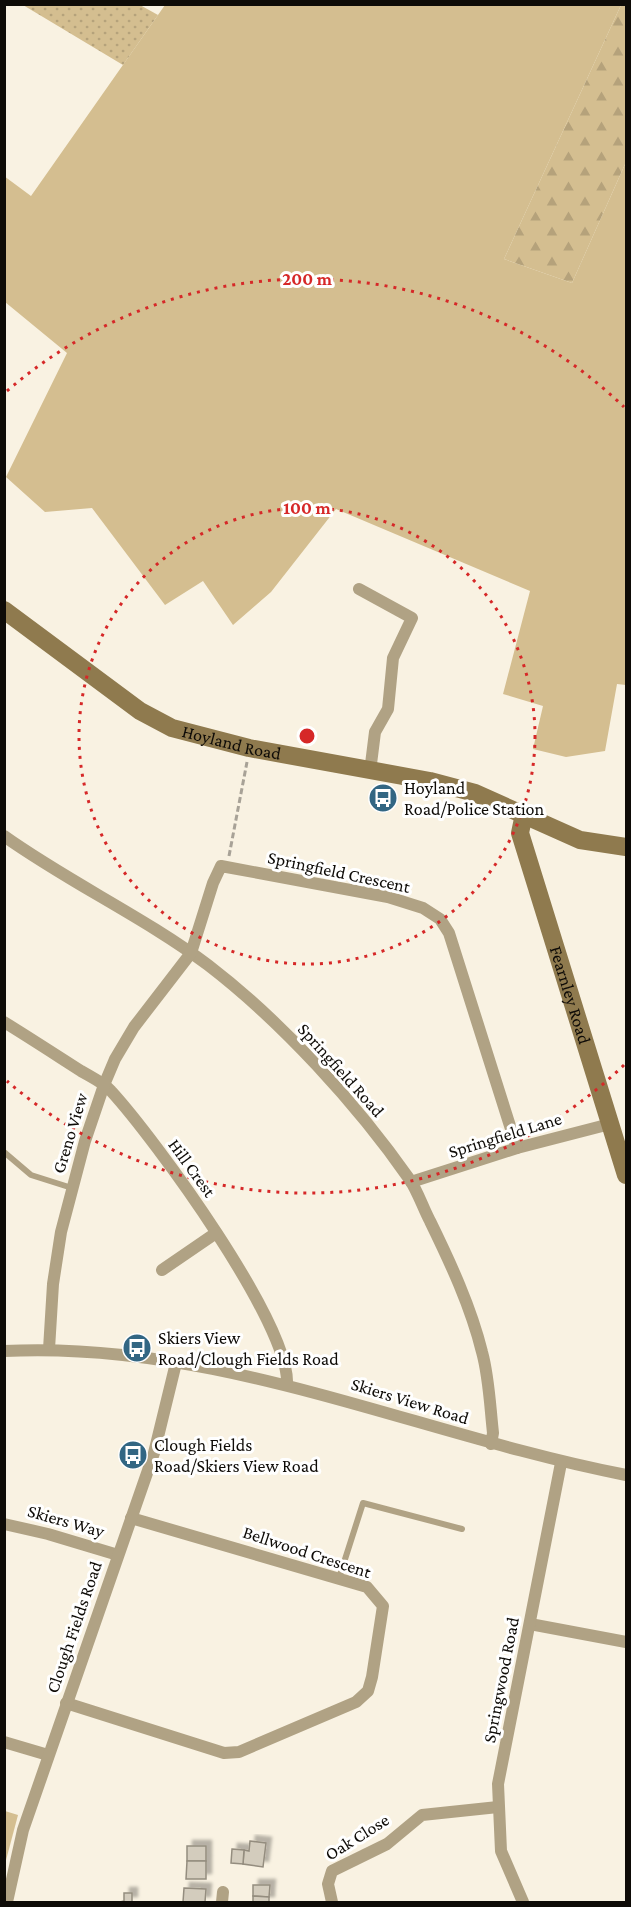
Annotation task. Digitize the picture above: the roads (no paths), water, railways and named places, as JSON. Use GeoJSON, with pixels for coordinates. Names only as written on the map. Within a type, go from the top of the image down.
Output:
{"type":"FeatureCollection","features":[{"type":"Feature","properties":{"kind":"main road","name":"Hoyland Road"},"geometry":{"type":"LineString","coordinates":[[4,610],[140,711],[172,728],[249,748],[370,772],[429,780],[475,793],[580,840],[627,847]]}},
{"type":"Feature","properties":{"kind":"main road","name":"Fearnley Road"},"geometry":{"type":"LineString","coordinates":[[524,814],[520,833],[627,1175]]}},
{"type":"Feature","properties":{"kind":"street"},"geometry":{"type":"LineString","coordinates":[[359,589],[412,618],[393,658],[388,709],[375,732],[370,772]]}},
{"type":"Feature","properties":{"kind":"street","name":"Springfield Road"},"geometry":{"type":"LineString","coordinates":[[4,836],[43,863],[191,953],[248,998],[301,1048],[411,1182],[446,1254],[483,1353],[493,1433],[490,1444]]}},
{"type":"Feature","properties":{"kind":"street","name":"Springfield Crescent"},"geometry":{"type":"LineString","coordinates":[[191,953],[216,873],[222,866],[388,897],[423,908],[440,919],[449,933],[517,1148]]}},
{"type":"Feature","properties":{"kind":"street","name":"Greno View"},"geometry":{"type":"LineString","coordinates":[[49,1349],[61,1232],[104,1085],[115,1059],[134,1027],[191,953]]}},
{"type":"Feature","properties":{"kind":"street","name":"Hill Crest"},"geometry":{"type":"LineString","coordinates":[[4,1022],[110,1089],[151,1141],[216,1233],[267,1315],[288,1372],[287,1385]]}},
{"type":"Feature","properties":{"kind":"street","name":"Springfield Lane"},"geometry":{"type":"LineString","coordinates":[[411,1182],[517,1148],[610,1124]]}},
{"type":"Feature","properties":{"kind":"street"},"geometry":{"type":"LineString","coordinates":[[162,1270],[216,1233]]}},
{"type":"Feature","properties":{"kind":"street","name":"Skiers View Road"},"geometry":{"type":"LineString","coordinates":[[4,1351],[49,1349],[114,1353],[177,1363],[287,1385],[561,1463],[627,1475]]}},
{"type":"Feature","properties":{"kind":"street","name":"Clough Fields Road"},"geometry":{"type":"LineString","coordinates":[[7,1902],[23,1830],[153,1453],[177,1363]]}},
{"type":"Feature","properties":{"kind":"street","name":"Springwood Road"},"geometry":{"type":"LineString","coordinates":[[524,1902],[501,1851],[498,1784],[561,1463]]}},
{"type":"Feature","properties":{"kind":"street","name":"Bellwood Crescent"},"geometry":{"type":"LineString","coordinates":[[66,1703],[224,1753],[239,1752],[356,1702],[368,1691],[382,1606],[367,1587],[131,1518]]}},
{"type":"Feature","properties":{"kind":"street","name":"Skiers Way"},"geometry":{"type":"LineString","coordinates":[[4,1524],[48,1533],[118,1555]]}},
{"type":"Feature","properties":{"kind":"street"},"geometry":{"type":"LineString","coordinates":[[530,1624],[627,1642]]}},
{"type":"Feature","properties":{"kind":"street"},"geometry":{"type":"LineString","coordinates":[[4,1742],[48,1755]]}},
{"type":"Feature","properties":{"kind":"street","name":"Oak Close"},"geometry":{"type":"LineString","coordinates":[[332,1902],[328,1884],[332,1871],[387,1844],[416,1817],[437,1811],[498,1807]]}},
{"type":"Feature","properties":{"kind":"lane"},"geometry":{"type":"LineString","coordinates":[[4,1152],[31,1175],[73,1188]]}},
{"type":"Feature","properties":{"kind":"lane"},"geometry":{"type":"LineString","coordinates":[[339,1578],[363,1503],[462,1529]]}},
{"type":"Feature","properties":{"kind":"place","name":"Hoyland Road/Police Station"},"geometry":{"type":"Point","coordinates":[383,798]}},
{"type":"Feature","properties":{"kind":"place","name":"Skiers View Road/Clough Fields Road"},"geometry":{"type":"Point","coordinates":[137,1348]}},
{"type":"Feature","properties":{"kind":"place","name":"Clough Fields Road/Skiers View Road"},"geometry":{"type":"Point","coordinates":[133,1455]}}]}
